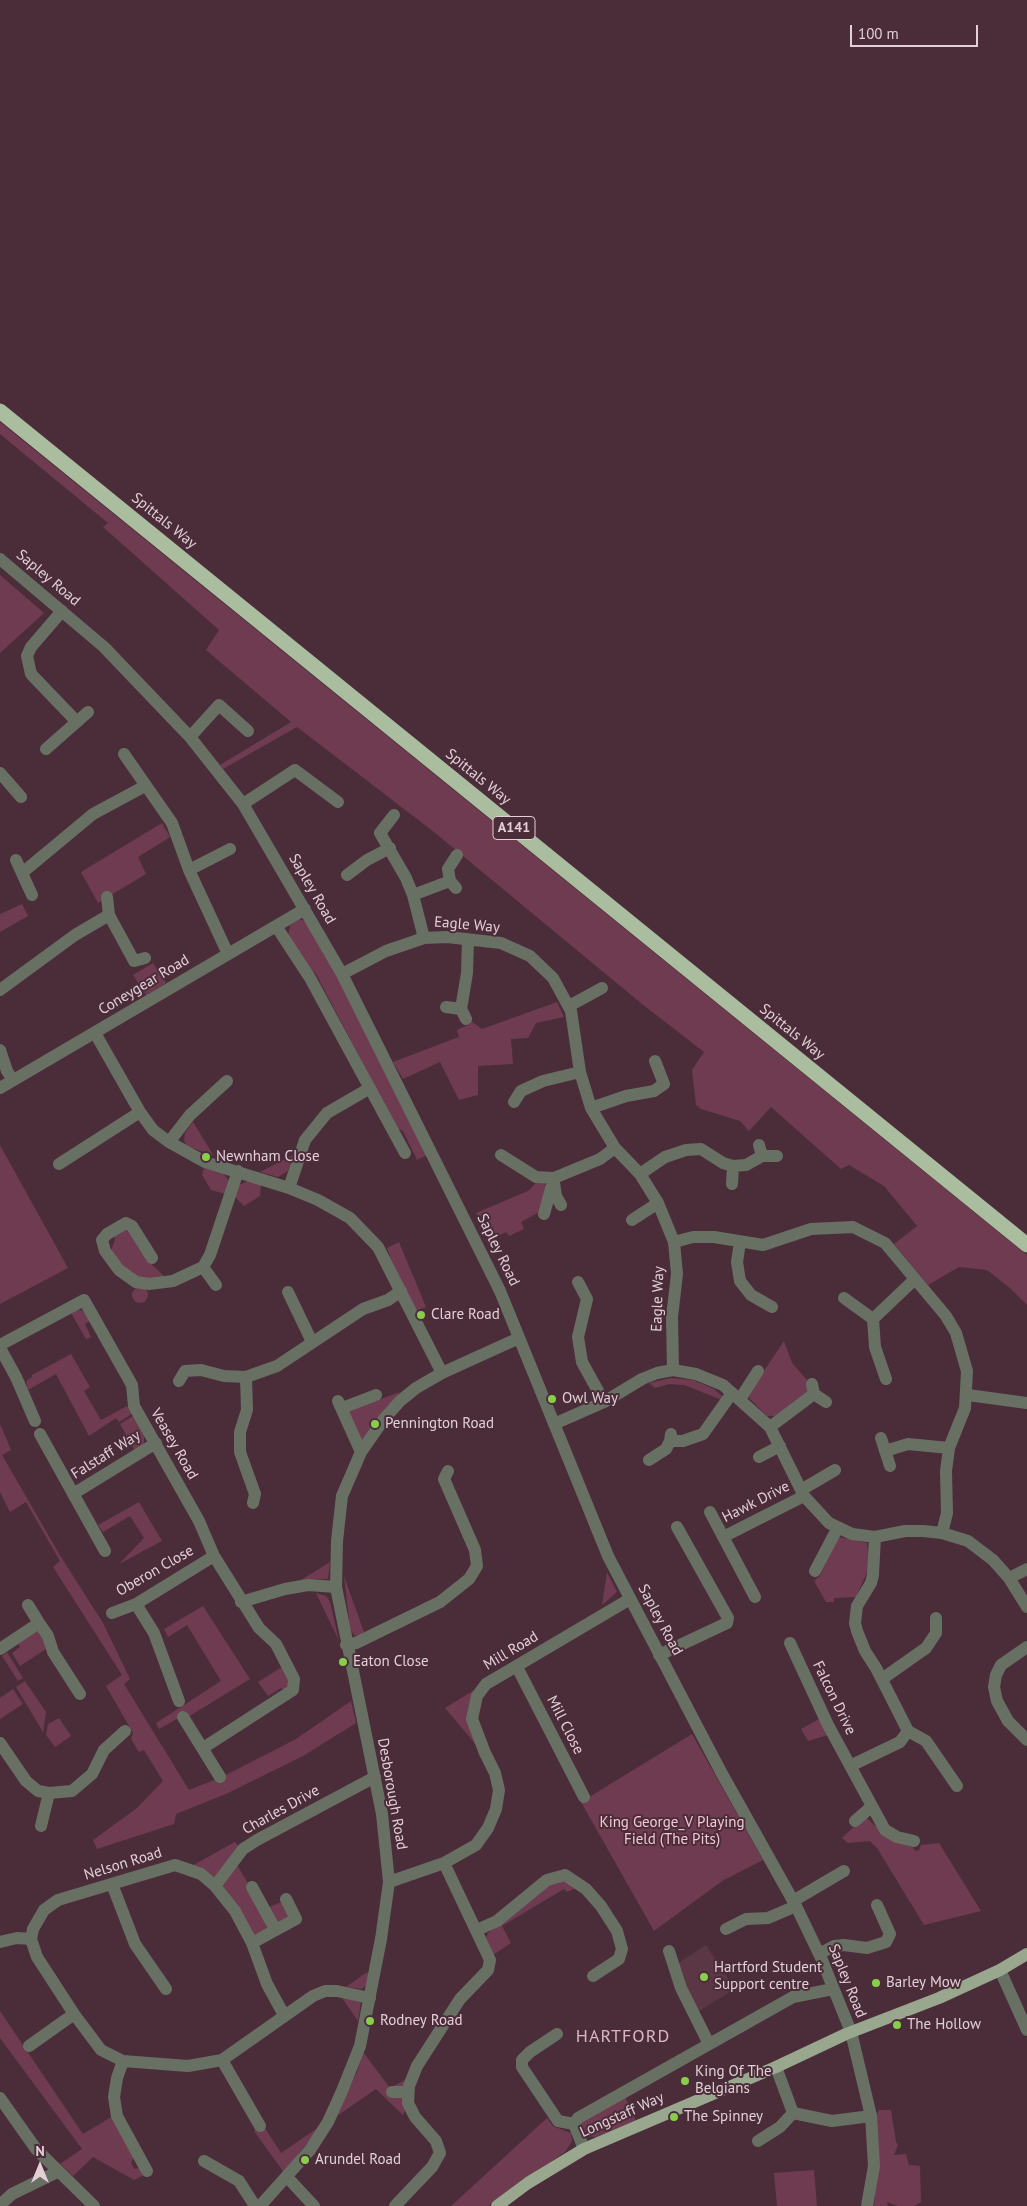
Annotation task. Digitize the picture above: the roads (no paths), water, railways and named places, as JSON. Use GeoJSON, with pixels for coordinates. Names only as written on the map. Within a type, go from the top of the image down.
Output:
{"type":"FeatureCollection","features":[{"type":"Feature","properties":{"kind":"highway","name":"Spittals Way"},"geometry":{"type":"LineString","coordinates":[[0,411],[1027,1245]]}},
{"type":"Feature","properties":{"kind":"main road","name":"Longstaff Way"},"geometry":{"type":"LineString","coordinates":[[497,2206],[528,2183],[584,2149],[776,2067],[851,2032],[939,1998],[1000,1970],[1027,1954]]}},
{"type":"Feature","properties":{"kind":"street","name":"Sapley Road"},"geometry":{"type":"LineString","coordinates":[[0,559],[104,647],[190,737],[243,804],[305,909],[342,974],[498,1286],[588,1511],[630,1599],[795,1904],[819,1954],[851,2032]]}},
{"type":"Feature","properties":{"kind":"street"},"geometry":{"type":"LineString","coordinates":[[62,611],[31,647],[27,656],[31,674],[77,722]]}},
{"type":"Feature","properties":{"kind":"street"},"geometry":{"type":"LineString","coordinates":[[190,737],[218,705],[248,731]]}},
{"type":"Feature","properties":{"kind":"street"},"geometry":{"type":"LineString","coordinates":[[46,749],[88,712]]}},
{"type":"Feature","properties":{"kind":"street"},"geometry":{"type":"LineString","coordinates":[[124,754],[144,786],[172,823],[189,870],[228,954]]}},
{"type":"Feature","properties":{"kind":"street"},"geometry":{"type":"LineString","coordinates":[[243,804],[293,766],[338,802]]}},
{"type":"Feature","properties":{"kind":"street"},"geometry":{"type":"LineString","coordinates":[[0,773],[21,797]]}},
{"type":"Feature","properties":{"kind":"street"},"geometry":{"type":"LineString","coordinates":[[22,873],[93,814],[144,786]]}},
{"type":"Feature","properties":{"kind":"street"},"geometry":{"type":"LineString","coordinates":[[394,814],[380,833],[390,848],[413,895],[424,938]]}},
{"type":"Feature","properties":{"kind":"street"},"geometry":{"type":"LineString","coordinates":[[347,875],[367,860],[390,848]]}},
{"type":"Feature","properties":{"kind":"street"},"geometry":{"type":"LineString","coordinates":[[189,870],[230,849]]}},
{"type":"Feature","properties":{"kind":"street"},"geometry":{"type":"LineString","coordinates":[[413,895],[453,884],[448,869],[457,855]]}},
{"type":"Feature","properties":{"kind":"street"},"geometry":{"type":"LineString","coordinates":[[16,860],[32,896]]}},
{"type":"Feature","properties":{"kind":"street"},"geometry":{"type":"LineString","coordinates":[[106,897],[109,915],[134,961],[145,958]]}},
{"type":"Feature","properties":{"kind":"street","name":"Coneygear Road"},"geometry":{"type":"LineString","coordinates":[[0,1088],[305,909]]}},
{"type":"Feature","properties":{"kind":"street"},"geometry":{"type":"LineString","coordinates":[[0,990],[75,935],[109,915]]}},
{"type":"Feature","properties":{"kind":"street"},"geometry":{"type":"LineString","coordinates":[[276,926],[310,978],[405,1153]]}},
{"type":"Feature","properties":{"kind":"street","name":"Eagle Way"},"geometry":{"type":"LineString","coordinates":[[342,974],[386,951],[424,938],[446,937],[501,943],[530,956],[554,978],[570,1006],[580,1072],[591,1108],[615,1148],[640,1174],[658,1203],[674,1242],[677,1274],[672,1317],[673,1370]]}},
{"type":"Feature","properties":{"kind":"street"},"geometry":{"type":"LineString","coordinates":[[446,1007],[463,1014],[468,939]]}},
{"type":"Feature","properties":{"kind":"street"},"geometry":{"type":"LineString","coordinates":[[570,1006],[599,989]]}},
{"type":"Feature","properties":{"kind":"street"},"geometry":{"type":"LineString","coordinates":[[95,1033],[140,1112],[153,1130],[169,1142],[205,1162],[288,1188],[318,1200],[350,1218],[378,1247],[442,1373]]}},
{"type":"Feature","properties":{"kind":"street"},"geometry":{"type":"LineString","coordinates":[[0,1050],[7,1071],[13,1080]]}},
{"type":"Feature","properties":{"kind":"street"},"geometry":{"type":"LineString","coordinates":[[591,1108],[626,1096],[654,1091],[664,1084],[655,1061]]}},
{"type":"Feature","properties":{"kind":"street"},"geometry":{"type":"LineString","coordinates":[[517,1091],[543,1081],[580,1072]]}},
{"type":"Feature","properties":{"kind":"street"},"geometry":{"type":"LineString","coordinates":[[169,1142],[190,1115],[227,1082]]}},
{"type":"Feature","properties":{"kind":"street"},"geometry":{"type":"LineString","coordinates":[[288,1188],[305,1140],[327,1113],[370,1088]]}},
{"type":"Feature","properties":{"kind":"street"},"geometry":{"type":"LineString","coordinates":[[59,1164],[140,1112]]}},
{"type":"Feature","properties":{"kind":"street"},"geometry":{"type":"LineString","coordinates":[[501,1155],[536,1176],[554,1178],[600,1159],[615,1148]]}},
{"type":"Feature","properties":{"kind":"street"},"geometry":{"type":"LineString","coordinates":[[640,1174],[665,1157],[686,1150],[701,1149],[723,1163],[733,1166],[746,1166],[761,1150],[777,1156]]}},
{"type":"Feature","properties":{"kind":"street"},"geometry":{"type":"LineString","coordinates":[[732,1184],[733,1166]]}},
{"type":"Feature","properties":{"kind":"street"},"geometry":{"type":"LineString","coordinates":[[152,1258],[132,1226],[126,1223],[107,1234],[102,1240],[105,1251],[120,1270],[136,1282],[149,1284],[173,1281],[203,1267],[210,1255],[238,1171]]}},
{"type":"Feature","properties":{"kind":"street"},"geometry":{"type":"LineString","coordinates":[[554,1178],[556,1196],[561,1204]]}},
{"type":"Feature","properties":{"kind":"street"},"geometry":{"type":"LineString","coordinates":[[544,1214],[554,1178]]}},
{"type":"Feature","properties":{"kind":"street"},"geometry":{"type":"LineString","coordinates":[[631,1222],[658,1203]]}},
{"type":"Feature","properties":{"kind":"street"},"geometry":{"type":"LineString","coordinates":[[674,1242],[693,1237],[714,1237],[763,1245],[811,1229],[853,1228],[885,1243],[946,1316],[956,1333],[967,1372],[968,1394],[966,1408],[949,1448],[946,1471],[947,1513],[942,1533]]}},
{"type":"Feature","properties":{"kind":"street"},"geometry":{"type":"LineString","coordinates":[[740,1242],[737,1262],[740,1281],[763,1307]]}},
{"type":"Feature","properties":{"kind":"street"},"geometry":{"type":"LineString","coordinates":[[203,1267],[216,1285]]}},
{"type":"Feature","properties":{"kind":"street"},"geometry":{"type":"LineString","coordinates":[[886,1379],[876,1347],[873,1319],[915,1279]]}},
{"type":"Feature","properties":{"kind":"street"},"geometry":{"type":"LineString","coordinates":[[578,1282],[593,1298],[578,1337],[582,1362],[604,1402]]}},
{"type":"Feature","properties":{"kind":"street"},"geometry":{"type":"LineString","coordinates":[[179,1381],[185,1371],[201,1370],[224,1376],[246,1377],[277,1366],[363,1309],[388,1300],[400,1291]]}},
{"type":"Feature","properties":{"kind":"street"},"geometry":{"type":"LineString","coordinates":[[288,1292],[312,1342]]}},
{"type":"Feature","properties":{"kind":"street","name":"Veasey Road"},"geometry":{"type":"LineString","coordinates":[[0,1347],[84,1300],[132,1385],[134,1406],[199,1521],[214,1556],[259,1628],[276,1644],[294,1679],[294,1690],[204,1748]]}},
{"type":"Feature","properties":{"kind":"street"},"geometry":{"type":"LineString","coordinates":[[847,1304],[873,1319]]}},
{"type":"Feature","properties":{"kind":"street","name":"Desborough Road"},"geometry":{"type":"LineString","coordinates":[[260,2206],[288,2177],[310,2150],[328,2122],[360,2046],[381,1939],[389,1882],[382,1814],[346,1645],[336,1587],[337,1541],[342,1496],[361,1452],[384,1419],[400,1401],[416,1388],[442,1373],[520,1338]]}},
{"type":"Feature","properties":{"kind":"street"},"geometry":{"type":"LineString","coordinates":[[0,1347],[16,1377],[35,1421]]}},
{"type":"Feature","properties":{"kind":"street"},"geometry":{"type":"LineString","coordinates":[[554,1424],[604,1402],[642,1379],[673,1370],[696,1374],[722,1385],[770,1427],[802,1493],[817,1512],[837,1529],[852,1534],[875,1537],[905,1531],[942,1533],[968,1541],[993,1560],[1009,1578],[1027,1607]]}},
{"type":"Feature","properties":{"kind":"street"},"geometry":{"type":"LineString","coordinates":[[649,1460],[666,1449],[671,1437],[683,1442],[703,1434],[758,1372]]}},
{"type":"Feature","properties":{"kind":"street"},"geometry":{"type":"LineString","coordinates":[[246,1377],[247,1410],[240,1432],[240,1452],[255,1494],[253,1503]]}},
{"type":"Feature","properties":{"kind":"street"},"geometry":{"type":"LineString","coordinates":[[770,1427],[813,1389],[826,1402]]}},
{"type":"Feature","properties":{"kind":"street"},"geometry":{"type":"LineString","coordinates":[[361,1452],[340,1404],[376,1394]]}},
{"type":"Feature","properties":{"kind":"street"},"geometry":{"type":"LineString","coordinates":[[968,1394],[1027,1403]]}},
{"type":"Feature","properties":{"kind":"street","name":"Falstaff Way"},"geometry":{"type":"LineString","coordinates":[[40,1434],[105,1551]]}},
{"type":"Feature","properties":{"kind":"street"},"geometry":{"type":"LineString","coordinates":[[881,1438],[890,1466]]}},
{"type":"Feature","properties":{"kind":"street"},"geometry":{"type":"LineString","coordinates":[[885,1451],[907,1440],[949,1448]]}},
{"type":"Feature","properties":{"kind":"street","name":"Falstaff Way"},"geometry":{"type":"LineString","coordinates":[[73,1494],[156,1443]]}},
{"type":"Feature","properties":{"kind":"street"},"geometry":{"type":"LineString","coordinates":[[759,1457],[780,1446]]}},
{"type":"Feature","properties":{"kind":"street"},"geometry":{"type":"LineString","coordinates":[[802,1493],[835,1470]]}},
{"type":"Feature","properties":{"kind":"street"},"geometry":{"type":"LineString","coordinates":[[346,1645],[356,1643],[440,1602],[469,1579],[477,1566],[475,1550],[444,1479],[448,1471]]}},
{"type":"Feature","properties":{"kind":"street","name":"Hawk Drive"},"geometry":{"type":"LineString","coordinates":[[723,1537],[802,1493]]}},
{"type":"Feature","properties":{"kind":"street","name":"Hawk Drive"},"geometry":{"type":"LineString","coordinates":[[710,1512],[755,1597]]}},
{"type":"Feature","properties":{"kind":"street"},"geometry":{"type":"LineString","coordinates":[[659,1654],[727,1623],[728,1618],[677,1527]]}},
{"type":"Feature","properties":{"kind":"street"},"geometry":{"type":"LineString","coordinates":[[815,1571],[837,1529]]}},
{"type":"Feature","properties":{"kind":"street"},"geometry":{"type":"LineString","coordinates":[[875,1537],[873,1575],[858,1606],[855,1623],[864,1651],[882,1679],[908,1731],[926,1741],[956,1786]]}},
{"type":"Feature","properties":{"kind":"street","name":"Oberon Close"},"geometry":{"type":"LineString","coordinates":[[112,1613],[136,1604],[214,1556]]}},
{"type":"Feature","properties":{"kind":"street"},"geometry":{"type":"LineString","coordinates":[[1009,1578],[1027,1569]]}},
{"type":"Feature","properties":{"kind":"street"},"geometry":{"type":"LineString","coordinates":[[242,1602],[285,1589],[308,1585],[336,1587]]}},
{"type":"Feature","properties":{"kind":"street","name":"Mill Road"},"geometry":{"type":"LineString","coordinates":[[389,1882],[444,1863],[476,1846],[488,1828],[499,1790],[494,1773],[474,1728],[473,1708],[477,1696],[486,1684],[630,1599]]}},
{"type":"Feature","properties":{"kind":"street"},"geometry":{"type":"LineString","coordinates":[[136,1604],[154,1633],[179,1701]]}},
{"type":"Feature","properties":{"kind":"street"},"geometry":{"type":"LineString","coordinates":[[28,1605],[48,1636],[53,1652],[80,1694]]}},
{"type":"Feature","properties":{"kind":"street"},"geometry":{"type":"LineString","coordinates":[[882,1679],[926,1648],[936,1633],[936,1618]]}},
{"type":"Feature","properties":{"kind":"street"},"geometry":{"type":"LineString","coordinates":[[0,1648],[39,1623]]}},
{"type":"Feature","properties":{"kind":"street","name":"Falcon Drive"},"geometry":{"type":"LineString","coordinates":[[790,1642],[850,1766],[885,1830],[897,1837],[914,1841]]}},
{"type":"Feature","properties":{"kind":"street"},"geometry":{"type":"LineString","coordinates":[[1027,1647],[1001,1665],[996,1675],[994,1687],[997,1701],[1008,1721],[1027,1740]]}},
{"type":"Feature","properties":{"kind":"street","name":"Mill Close"},"geometry":{"type":"LineString","coordinates":[[517,1667],[584,1797]]}},
{"type":"Feature","properties":{"kind":"street"},"geometry":{"type":"LineString","coordinates":[[183,1717],[204,1748],[220,1777]]}},
{"type":"Feature","properties":{"kind":"street"},"geometry":{"type":"LineString","coordinates":[[0,1743],[26,1781],[38,1791],[49,1793],[72,1791],[92,1774],[104,1750],[125,1731]]}},
{"type":"Feature","properties":{"kind":"street"},"geometry":{"type":"LineString","coordinates":[[850,1766],[900,1742],[908,1731]]}},
{"type":"Feature","properties":{"kind":"street","name":"Charles Drive"},"geometry":{"type":"LineString","coordinates":[[215,1886],[243,1849],[250,1844],[375,1777]]}},
{"type":"Feature","properties":{"kind":"street"},"geometry":{"type":"LineString","coordinates":[[41,1826],[49,1793]]}},
{"type":"Feature","properties":{"kind":"street"},"geometry":{"type":"LineString","coordinates":[[854,1821],[871,1807]]}},
{"type":"Feature","properties":{"kind":"street"},"geometry":{"type":"LineString","coordinates":[[395,2206],[432,2167],[440,2153],[436,2141],[415,2117],[407,2092],[417,2066],[460,1999],[488,1970],[490,1960],[444,1863]]}},
{"type":"Feature","properties":{"kind":"street","name":"Nelson Road"},"geometry":{"type":"LineString","coordinates":[[31,1939],[37,1920],[44,1910],[58,1900],[175,1865],[201,1874],[215,1886],[235,1911],[252,1943],[267,1984],[284,2015]]}},
{"type":"Feature","properties":{"kind":"street"},"geometry":{"type":"LineString","coordinates":[[726,1929],[746,1919],[768,1918],[795,1904],[844,1871]]}},
{"type":"Feature","properties":{"kind":"street"},"geometry":{"type":"LineString","coordinates":[[477,1930],[497,1921],[546,1880],[565,1875],[586,1889],[601,1906],[617,1931],[622,1949],[618,1959],[593,1976]]}},
{"type":"Feature","properties":{"kind":"street"},"geometry":{"type":"LineString","coordinates":[[112,1884],[135,1944],[166,1989]]}},
{"type":"Feature","properties":{"kind":"street"},"geometry":{"type":"LineString","coordinates":[[252,1887],[275,1930]]}},
{"type":"Feature","properties":{"kind":"street"},"geometry":{"type":"LineString","coordinates":[[252,1943],[296,1920],[286,1898]]}},
{"type":"Feature","properties":{"kind":"street"},"geometry":{"type":"LineString","coordinates":[[819,1954],[834,1946],[844,1945],[867,1948],[886,1942],[890,1934],[877,1905]]}},
{"type":"Feature","properties":{"kind":"street"},"geometry":{"type":"LineString","coordinates":[[0,1942],[17,1938],[31,1939],[37,1956],[74,2014],[101,2050],[123,2061],[188,2066],[222,2060],[313,1996],[337,1991],[370,1998]]}},
{"type":"Feature","properties":{"kind":"street"},"geometry":{"type":"LineString","coordinates":[[669,1951],[681,1988],[709,2044]]}},
{"type":"Feature","properties":{"kind":"street"},"geometry":{"type":"LineString","coordinates":[[1000,1970],[1027,2030]]}},
{"type":"Feature","properties":{"kind":"street"},"geometry":{"type":"LineString","coordinates":[[574,2124],[578,2118],[588,2111],[793,1996],[833,1989]]}},
{"type":"Feature","properties":{"kind":"street"},"geometry":{"type":"LineString","coordinates":[[29,2046],[74,2014]]}},
{"type":"Feature","properties":{"kind":"street"},"geometry":{"type":"LineString","coordinates":[[851,2032],[871,2116],[874,2166],[868,2206]]}},
{"type":"Feature","properties":{"kind":"street"},"geometry":{"type":"LineString","coordinates":[[557,2034],[530,2052],[522,2060],[522,2067],[558,2121],[574,2124]]}},
{"type":"Feature","properties":{"kind":"street"},"geometry":{"type":"LineString","coordinates":[[222,2060],[259,2117]]}},
{"type":"Feature","properties":{"kind":"street"},"geometry":{"type":"LineString","coordinates":[[123,2061],[117,2078],[114,2102],[121,2124],[140,2165]]}},
{"type":"Feature","properties":{"kind":"street"},"geometry":{"type":"LineString","coordinates":[[776,2067],[793,2113]]}},
{"type":"Feature","properties":{"kind":"street"},"geometry":{"type":"LineString","coordinates":[[392,2092],[407,2092]]}},
{"type":"Feature","properties":{"kind":"street"},"geometry":{"type":"LineString","coordinates":[[0,2098],[36,2150],[87,2204]]}},
{"type":"Feature","properties":{"kind":"street"},"geometry":{"type":"LineString","coordinates":[[793,2113],[832,2122],[871,2116]]}},
{"type":"Feature","properties":{"kind":"street"},"geometry":{"type":"LineString","coordinates":[[758,2141],[780,2127],[793,2113]]}},
{"type":"Feature","properties":{"kind":"street"},"geometry":{"type":"LineString","coordinates":[[574,2124],[584,2149]]}},
{"type":"Feature","properties":{"kind":"street"},"geometry":{"type":"LineString","coordinates":[[204,2161],[239,2181],[255,2206]]}},
{"type":"Feature","properties":{"kind":"street"},"geometry":{"type":"LineString","coordinates":[[2,2199],[57,2172]]}},
{"type":"Feature","properties":{"kind":"street"},"geometry":{"type":"LineString","coordinates":[[288,2177],[314,2206]]}},
{"type":"Feature","properties":{"kind":"place","name":"Newnham Close"},"geometry":{"type":"Point","coordinates":[206,1157]}},
{"type":"Feature","properties":{"kind":"place","name":"Clare Road"},"geometry":{"type":"Point","coordinates":[421,1315]}},
{"type":"Feature","properties":{"kind":"place","name":"Owl Way"},"geometry":{"type":"Point","coordinates":[552,1399]}},
{"type":"Feature","properties":{"kind":"place","name":"Pennington Road"},"geometry":{"type":"Point","coordinates":[375,1424]}},
{"type":"Feature","properties":{"kind":"place","name":"Eaton Close"},"geometry":{"type":"Point","coordinates":[343,1662]}},
{"type":"Feature","properties":{"kind":"place","name":"Hartford Student Support centre"},"geometry":{"type":"Point","coordinates":[704,1977]}},
{"type":"Feature","properties":{"kind":"place","name":"Barley Mow"},"geometry":{"type":"Point","coordinates":[876,1983]}},
{"type":"Feature","properties":{"kind":"place","name":"Rodney Road"},"geometry":{"type":"Point","coordinates":[370,2021]}},
{"type":"Feature","properties":{"kind":"place","name":"The Hollow"},"geometry":{"type":"Point","coordinates":[897,2025]}},
{"type":"Feature","properties":{"kind":"place","name":"King Of The Belgians"},"geometry":{"type":"Point","coordinates":[685,2081]}},
{"type":"Feature","properties":{"kind":"place","name":"The Spinney"},"geometry":{"type":"Point","coordinates":[674,2117]}},
{"type":"Feature","properties":{"kind":"place","name":"Arundel Road"},"geometry":{"type":"Point","coordinates":[305,2160]}},
{"type":"Feature","properties":{"kind":"district","name":"HARTFORD"},"geometry":{"type":"Point","coordinates":[623,2037]}},
{"type":"Feature","properties":{"kind":"park label","name":"King George_V Playing Field (The Pits)"},"geometry":{"type":"Point","coordinates":[672,1832]}}]}
